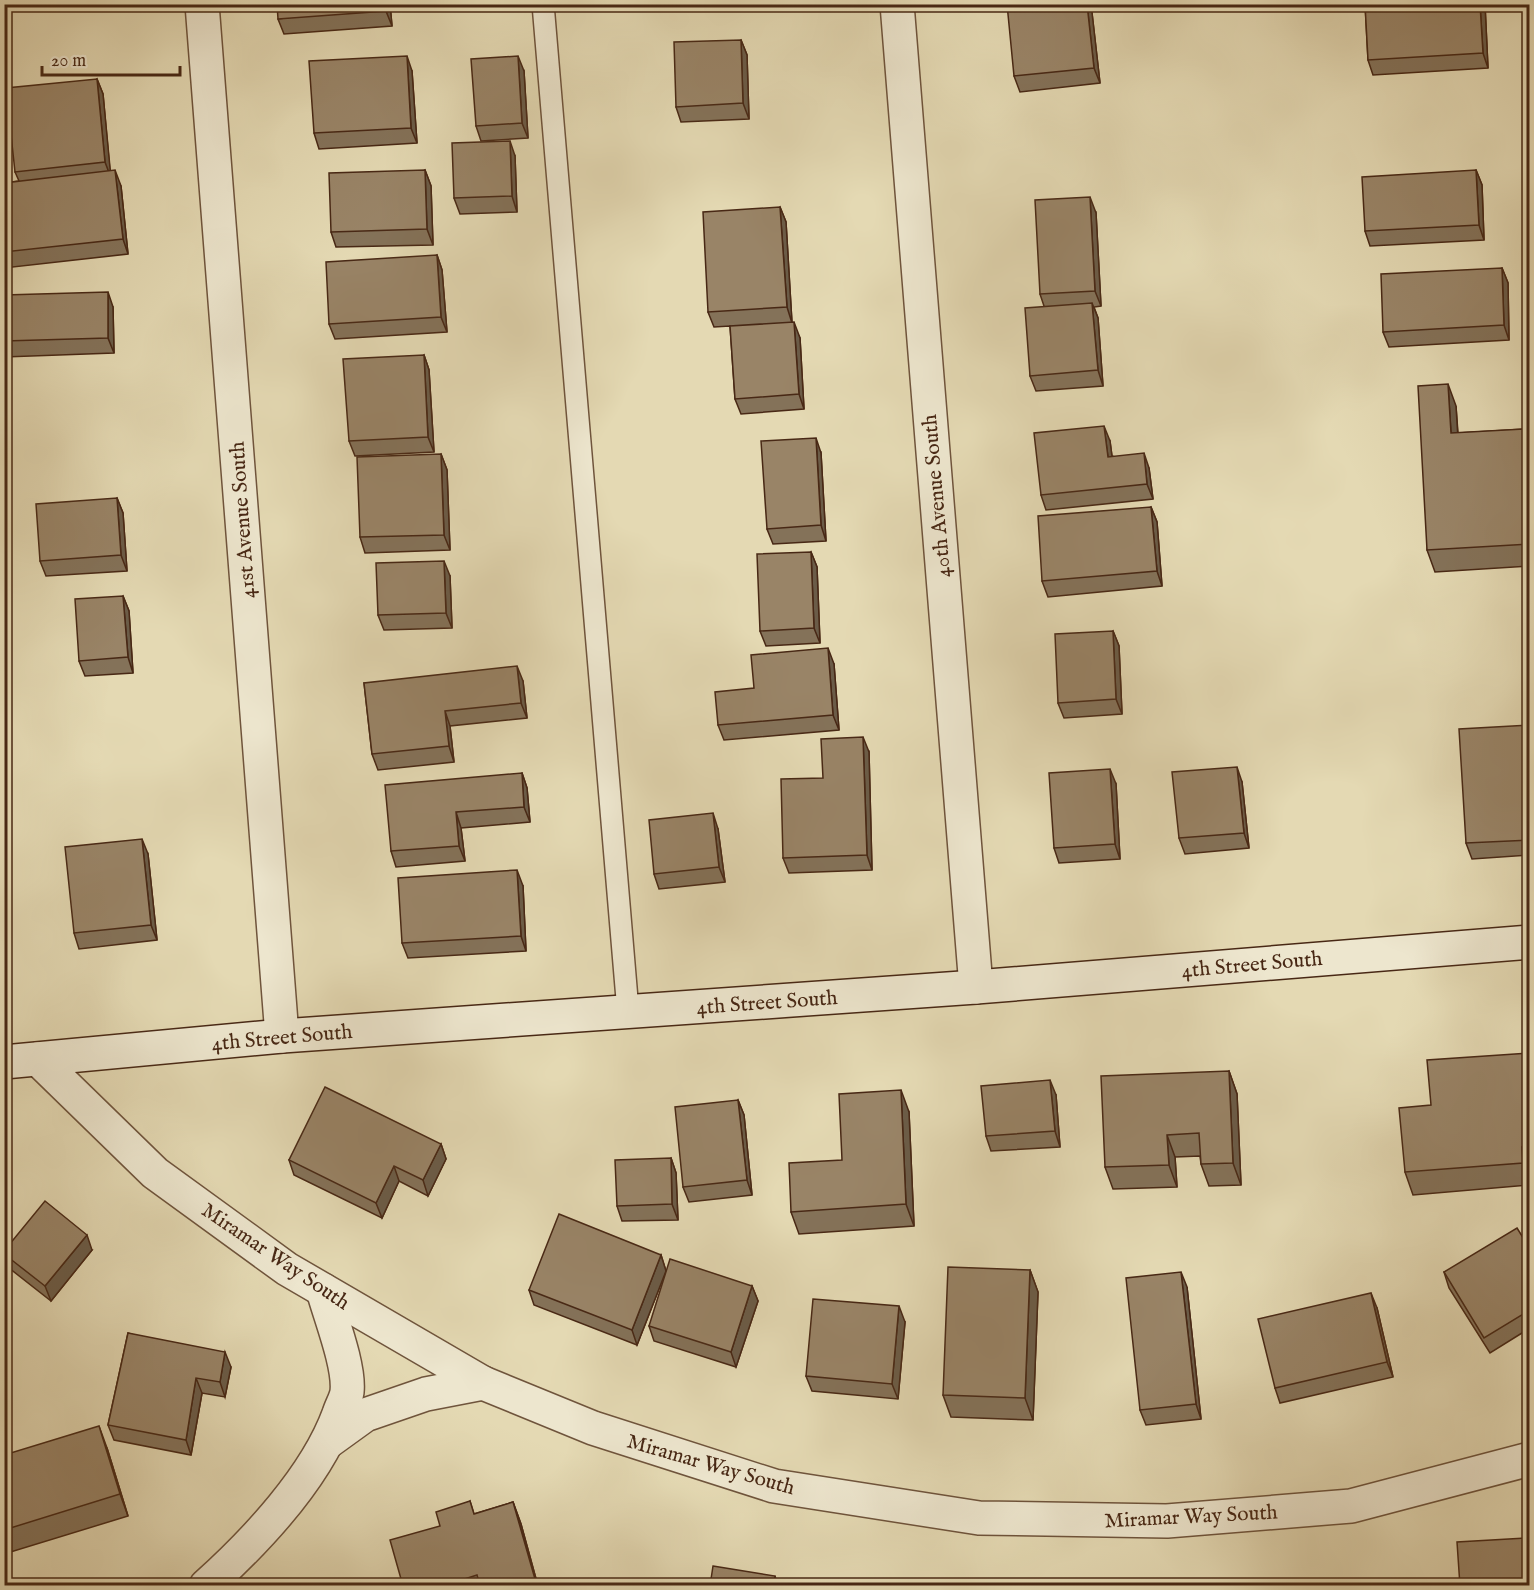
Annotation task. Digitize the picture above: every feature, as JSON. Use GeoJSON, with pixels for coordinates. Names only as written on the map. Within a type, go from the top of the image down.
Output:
{"type":"FeatureCollection","features":[{"type":"Feature","properties":{"kind":"street","name":"41st Avenue South"},"geometry":{"type":"LineString","coordinates":[[202,4],[282,1036]]}},
{"type":"Feature","properties":{"kind":"street","name":"40th Avenue South"},"geometry":{"type":"LineString","coordinates":[[897,4],[976,987]]}},
{"type":"Feature","properties":{"kind":"street","name":"4th Street South"},"geometry":{"type":"LineString","coordinates":[[4,1062],[282,1036],[976,987],[1530,942]]}},
{"type":"Feature","properties":{"kind":"street","name":"Miramar Way South"},"geometry":{"type":"LineString","coordinates":[[38,1059],[154,1173],[287,1269],[483,1383],[593,1428],[774,1486],[980,1518],[1167,1521],[1351,1506],[1530,1460]]}},
{"type":"Feature","properties":{"kind":"street"},"geometry":{"type":"LineString","coordinates":[[206,1586],[234,1561],[276,1512],[329,1441],[347,1392],[341,1354],[323,1290]]}},
{"type":"Feature","properties":{"kind":"street"},"geometry":{"type":"LineString","coordinates":[[329,1441],[365,1415],[426,1394],[483,1383]]}},
{"type":"Feature","properties":{"kind":"lane"},"geometry":{"type":"LineString","coordinates":[[543,4],[628,1011]]}},
{"type":"Feature","properties":{"kind":"building"},"geometry":{"type":"Polygon","coordinates":[[[277,4],[386,4],[386,11],[278,19],[277,4]]]}},
{"type":"Feature","properties":{"kind":"building"},"geometry":{"type":"Polygon","coordinates":[[[1007,4],[1087,4],[1094,68],[1014,76],[1007,4]]]}},
{"type":"Feature","properties":{"kind":"building"},"geometry":{"type":"Polygon","coordinates":[[[1365,4],[1480,4],[1483,53],[1368,60],[1365,4]]]}},
{"type":"Feature","properties":{"kind":"building"},"geometry":{"type":"Polygon","coordinates":[[[741,40],[743,103],[676,107],[674,42],[741,40]]]}},
{"type":"Feature","properties":{"kind":"building"},"geometry":{"type":"Polygon","coordinates":[[[407,56],[411,128],[314,133],[309,61],[407,56]]]}},
{"type":"Feature","properties":{"kind":"building"},"geometry":{"type":"Polygon","coordinates":[[[518,56],[522,123],[476,126],[471,59],[518,56]]]}},
{"type":"Feature","properties":{"kind":"building"},"geometry":{"type":"Polygon","coordinates":[[[97,79],[105,162],[15,172],[6,88],[97,79]]]}},
{"type":"Feature","properties":{"kind":"building"},"geometry":{"type":"Polygon","coordinates":[[[510,141],[512,196],[454,198],[452,143],[510,141]]]}},
{"type":"Feature","properties":{"kind":"building"},"geometry":{"type":"Polygon","coordinates":[[[115,170],[123,239],[4,252],[4,183],[115,170]]]}},
{"type":"Feature","properties":{"kind":"building"},"geometry":{"type":"Polygon","coordinates":[[[425,170],[427,229],[331,232],[329,173],[425,170]]]}},
{"type":"Feature","properties":{"kind":"building"},"geometry":{"type":"Polygon","coordinates":[[[1476,170],[1479,225],[1365,231],[1362,177],[1476,170]]]}},
{"type":"Feature","properties":{"kind":"building"},"geometry":{"type":"Polygon","coordinates":[[[1090,197],[1095,291],[1040,294],[1035,200],[1090,197]]]}},
{"type":"Feature","properties":{"kind":"building"},"geometry":{"type":"Polygon","coordinates":[[[780,207],[787,307],[708,312],[703,212],[780,207]]]}},
{"type":"Feature","properties":{"kind":"building"},"geometry":{"type":"Polygon","coordinates":[[[437,255],[441,317],[329,324],[326,262],[437,255]]]}},
{"type":"Feature","properties":{"kind":"building"},"geometry":{"type":"Polygon","coordinates":[[[1502,268],[1504,325],[1383,332],[1381,274],[1502,268]]]}},
{"type":"Feature","properties":{"kind":"building"},"geometry":{"type":"Polygon","coordinates":[[[108,292],[108,338],[4,341],[4,295],[108,292]]]}},
{"type":"Feature","properties":{"kind":"building"},"geometry":{"type":"Polygon","coordinates":[[[1092,303],[1098,370],[1030,376],[1025,308],[1092,303]]]}},
{"type":"Feature","properties":{"kind":"building"},"geometry":{"type":"Polygon","coordinates":[[[794,322],[799,394],[735,399],[730,326],[794,322]]]}},
{"type":"Feature","properties":{"kind":"building"},"geometry":{"type":"Polygon","coordinates":[[[424,355],[428,437],[349,441],[343,359],[424,355]]]}},
{"type":"Feature","properties":{"kind":"building"},"geometry":{"type":"Polygon","coordinates":[[[1448,384],[1451,433],[1524,429],[1530,544],[1427,550],[1418,386],[1448,384]]]}},
{"type":"Feature","properties":{"kind":"building"},"geometry":{"type":"Polygon","coordinates":[[[1104,426],[1108,457],[1144,453],[1147,484],[1041,495],[1034,433],[1104,426]]]}},
{"type":"Feature","properties":{"kind":"building"},"geometry":{"type":"Polygon","coordinates":[[[816,438],[821,525],[767,529],[761,441],[816,438]]]}},
{"type":"Feature","properties":{"kind":"building"},"geometry":{"type":"Polygon","coordinates":[[[441,454],[444,535],[360,537],[357,457],[441,454]]]}},
{"type":"Feature","properties":{"kind":"building"},"geometry":{"type":"Polygon","coordinates":[[[117,498],[121,555],[40,561],[36,504],[117,498]]]}},
{"type":"Feature","properties":{"kind":"building"},"geometry":{"type":"Polygon","coordinates":[[[1151,507],[1157,571],[1042,581],[1038,516],[1151,507]]]}},
{"type":"Feature","properties":{"kind":"building"},"geometry":{"type":"Polygon","coordinates":[[[811,552],[814,628],[760,631],[757,554],[811,552]]]}},
{"type":"Feature","properties":{"kind":"building"},"geometry":{"type":"Polygon","coordinates":[[[444,561],[446,613],[378,615],[376,563],[444,561]]]}},
{"type":"Feature","properties":{"kind":"building"},"geometry":{"type":"Polygon","coordinates":[[[123,596],[128,657],[79,661],[75,599],[123,596]]]}},
{"type":"Feature","properties":{"kind":"building"},"geometry":{"type":"Polygon","coordinates":[[[1113,631],[1116,699],[1058,703],[1055,634],[1113,631]]]}},
{"type":"Feature","properties":{"kind":"building"},"geometry":{"type":"Polygon","coordinates":[[[828,648],[833,715],[718,725],[715,692],[754,688],[751,655],[828,648]]]}},
{"type":"Feature","properties":{"kind":"building"},"geometry":{"type":"Polygon","coordinates":[[[517,666],[521,703],[445,711],[449,746],[372,754],[364,683],[517,666]]]}},
{"type":"Feature","properties":{"kind":"building"},"geometry":{"type":"Polygon","coordinates":[[[1530,725],[1530,840],[1466,843],[1459,729],[1530,725]]]}},
{"type":"Feature","properties":{"kind":"building"},"geometry":{"type":"Polygon","coordinates":[[[863,737],[867,855],[783,858],[781,779],[823,778],[821,739],[863,737]]]}},
{"type":"Feature","properties":{"kind":"building"},"geometry":{"type":"Polygon","coordinates":[[[1237,767],[1244,833],[1179,838],[1172,772],[1237,767]]]}},
{"type":"Feature","properties":{"kind":"building"},"geometry":{"type":"Polygon","coordinates":[[[1110,769],[1115,844],[1054,848],[1049,773],[1110,769]]]}},
{"type":"Feature","properties":{"kind":"building"},"geometry":{"type":"Polygon","coordinates":[[[522,773],[524,807],[456,812],[459,846],[391,851],[385,785],[522,773]]]}},
{"type":"Feature","properties":{"kind":"building"},"geometry":{"type":"Polygon","coordinates":[[[713,813],[719,867],[654,874],[649,820],[713,813]]]}},
{"type":"Feature","properties":{"kind":"building"},"geometry":{"type":"Polygon","coordinates":[[[142,839],[151,925],[74,933],[65,847],[142,839]]]}},
{"type":"Feature","properties":{"kind":"building"},"geometry":{"type":"Polygon","coordinates":[[[517,870],[521,936],[402,943],[398,878],[517,870]]]}},
{"type":"Feature","properties":{"kind":"building"},"geometry":{"type":"Polygon","coordinates":[[[1530,1053],[1530,1146],[1522,1147],[1523,1163],[1405,1172],[1399,1108],[1431,1105],[1427,1060],[1530,1053]]]}},
{"type":"Feature","properties":{"kind":"building"},"geometry":{"type":"Polygon","coordinates":[[[1229,1071],[1233,1163],[1201,1164],[1199,1133],[1167,1135],[1169,1165],[1105,1167],[1101,1076],[1229,1071]]]}},
{"type":"Feature","properties":{"kind":"building"},"geometry":{"type":"Polygon","coordinates":[[[1050,1080],[1055,1131],[986,1136],[981,1086],[1050,1080]]]}},
{"type":"Feature","properties":{"kind":"building"},"geometry":{"type":"Polygon","coordinates":[[[325,1087],[441,1144],[423,1180],[394,1166],[376,1203],[289,1160],[325,1087]]]}},
{"type":"Feature","properties":{"kind":"building"},"geometry":{"type":"Polygon","coordinates":[[[901,1090],[906,1204],[791,1212],[789,1163],[842,1160],[839,1094],[901,1090]]]}},
{"type":"Feature","properties":{"kind":"building"},"geometry":{"type":"Polygon","coordinates":[[[738,1100],[747,1180],[683,1187],[675,1107],[738,1100]]]}},
{"type":"Feature","properties":{"kind":"building"},"geometry":{"type":"Polygon","coordinates":[[[671,1158],[672,1204],[617,1206],[615,1160],[671,1158]]]}},
{"type":"Feature","properties":{"kind":"building"},"geometry":{"type":"Polygon","coordinates":[[[45,1201],[87,1235],[45,1286],[4,1254],[4,1251],[45,1201]]]}},
{"type":"Feature","properties":{"kind":"building"},"geometry":{"type":"Polygon","coordinates":[[[559,1214],[661,1255],[632,1330],[529,1290],[559,1214]]]}},
{"type":"Feature","properties":{"kind":"building"},"geometry":{"type":"Polygon","coordinates":[[[1517,1228],[1530,1249],[1530,1310],[1484,1338],[1444,1272],[1517,1228]]]}},
{"type":"Feature","properties":{"kind":"building"},"geometry":{"type":"Polygon","coordinates":[[[670,1259],[752,1286],[731,1352],[649,1326],[670,1259]]]}},
{"type":"Feature","properties":{"kind":"building"},"geometry":{"type":"Polygon","coordinates":[[[948,1267],[1030,1270],[1025,1398],[943,1395],[948,1267]]]}},
{"type":"Feature","properties":{"kind":"building"},"geometry":{"type":"Polygon","coordinates":[[[1181,1272],[1196,1404],[1140,1410],[1126,1278],[1181,1272]]]}},
{"type":"Feature","properties":{"kind":"building"},"geometry":{"type":"Polygon","coordinates":[[[1371,1293],[1387,1362],[1275,1388],[1258,1319],[1371,1293]]]}},
{"type":"Feature","properties":{"kind":"building"},"geometry":{"type":"Polygon","coordinates":[[[813,1299],[899,1306],[892,1384],[806,1376],[813,1299]]]}},
{"type":"Feature","properties":{"kind":"building"},"geometry":{"type":"Polygon","coordinates":[[[128,1333],[225,1352],[220,1382],[196,1378],[186,1440],[108,1425],[128,1333]]]}},
{"type":"Feature","properties":{"kind":"building"},"geometry":{"type":"Polygon","coordinates":[[[99,1426],[120,1494],[4,1530],[4,1455],[99,1426]]]}},
{"type":"Feature","properties":{"kind":"building"},"geometry":{"type":"Polygon","coordinates":[[[470,1501],[474,1514],[513,1502],[537,1586],[480,1586],[477,1575],[443,1586],[403,1586],[390,1540],[440,1526],[436,1512],[470,1501]]]}},
{"type":"Feature","properties":{"kind":"building"},"geometry":{"type":"Polygon","coordinates":[[[1526,1538],[1528,1560],[1530,1560],[1530,1586],[1460,1586],[1457,1542],[1526,1538]]]}},
{"type":"Feature","properties":{"kind":"building"},"geometry":{"type":"Polygon","coordinates":[[[713,1566],[775,1576],[773,1586],[710,1586],[713,1566]]]}}]}
